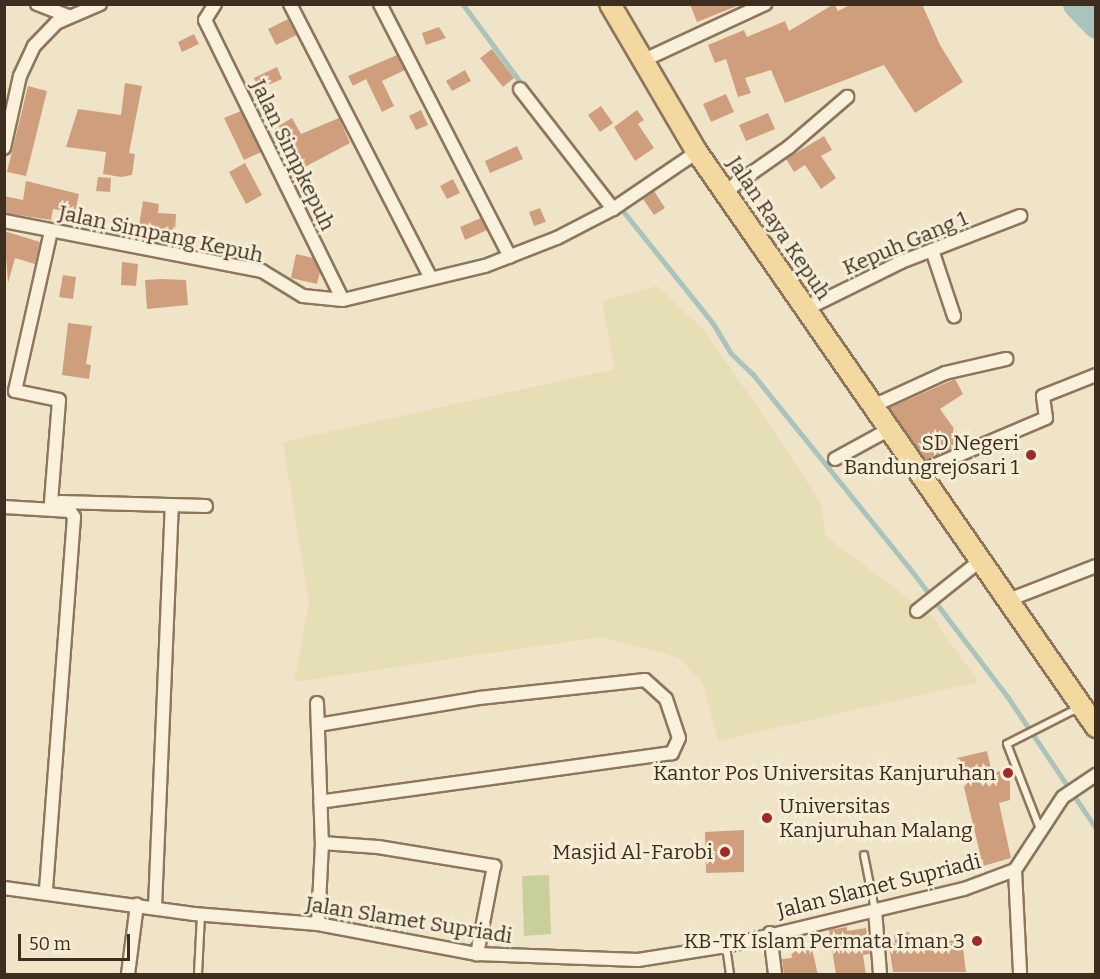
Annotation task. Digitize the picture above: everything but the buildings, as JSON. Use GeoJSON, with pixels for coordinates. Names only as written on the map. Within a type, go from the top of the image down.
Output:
{"type":"FeatureCollection","features":[{"type":"Feature","properties":{"kind":"main road","name":"Jalan Raya Kepuh"},"geometry":{"type":"LineString","coordinates":[[610,4],[697,152],[1095,727]]}},
{"type":"Feature","properties":{"kind":"street"},"geometry":{"type":"LineString","coordinates":[[37,4],[68,16]]}},
{"type":"Feature","properties":{"kind":"street"},"geometry":{"type":"LineString","coordinates":[[4,148],[9,103],[34,46],[68,16],[100,4]]}},
{"type":"Feature","properties":{"kind":"street","name":"Jalan Simpkepuh"},"geometry":{"type":"LineString","coordinates":[[215,4],[205,15],[209,28],[343,300]]}},
{"type":"Feature","properties":{"kind":"street"},"geometry":{"type":"LineString","coordinates":[[290,4],[431,278]]}},
{"type":"Feature","properties":{"kind":"street"},"geometry":{"type":"LineString","coordinates":[[380,4],[510,257]]}},
{"type":"Feature","properties":{"kind":"street"},"geometry":{"type":"LineString","coordinates":[[642,61],[765,4]]}},
{"type":"Feature","properties":{"kind":"street"},"geometry":{"type":"LineString","coordinates":[[520,89],[614,208]]}},
{"type":"Feature","properties":{"kind":"street"},"geometry":{"type":"LineString","coordinates":[[726,191],[789,147],[847,97]]}},
{"type":"Feature","properties":{"kind":"street","name":"Jalan Simpang Kepuh"},"geometry":{"type":"LineString","coordinates":[[4,221],[262,271],[303,296],[343,300],[510,257],[614,208],[697,152]]}},
{"type":"Feature","properties":{"kind":"street","name":"Kepuh Gang 1"},"geometry":{"type":"LineString","coordinates":[[806,309],[932,250],[1020,216]]}},
{"type":"Feature","properties":{"kind":"street"},"geometry":{"type":"LineString","coordinates":[[51,231],[15,391],[59,400],[51,502]]}},
{"type":"Feature","properties":{"kind":"street"},"geometry":{"type":"LineString","coordinates":[[932,250],[954,316]]}},
{"type":"Feature","properties":{"kind":"street"},"geometry":{"type":"LineString","coordinates":[[873,406],[945,373],[1006,359]]}},
{"type":"Feature","properties":{"kind":"street"},"geometry":{"type":"LineString","coordinates":[[919,472],[1046,418],[1043,396],[1095,375]]}},
{"type":"Feature","properties":{"kind":"street"},"geometry":{"type":"LineString","coordinates":[[835,459],[890,429]]}},
{"type":"Feature","properties":{"kind":"street"},"geometry":{"type":"LineString","coordinates":[[4,499],[206,506]]}},
{"type":"Feature","properties":{"kind":"street"},"geometry":{"type":"LineString","coordinates":[[155,908],[172,506]]}},
{"type":"Feature","properties":{"kind":"street"},"geometry":{"type":"LineString","coordinates":[[4,507],[70,511],[74,517],[46,893]]}},
{"type":"Feature","properties":{"kind":"street"},"geometry":{"type":"LineString","coordinates":[[917,611],[929,598],[981,560]]}},
{"type":"Feature","properties":{"kind":"street"},"geometry":{"type":"LineString","coordinates":[[1008,600],[1095,566]]}},
{"type":"Feature","properties":{"kind":"street"},"geometry":{"type":"LineString","coordinates":[[318,725],[480,698],[645,680],[666,699],[679,738],[672,753],[320,802]]}},
{"type":"Feature","properties":{"kind":"street"},"geometry":{"type":"LineString","coordinates":[[318,703],[322,843],[318,924]]}},
{"type":"Feature","properties":{"kind":"street"},"geometry":{"type":"LineString","coordinates":[[1020,975],[1015,870],[1063,797],[1095,775]]}},
{"type":"Feature","properties":{"kind":"street"},"geometry":{"type":"LineString","coordinates":[[322,843],[378,847],[494,866],[477,954]]}},
{"type":"Feature","properties":{"kind":"street","name":"Jalan Slamet Supriadi"},"geometry":{"type":"LineString","coordinates":[[4,888],[201,915],[318,924],[477,954],[638,960],[726,945],[964,889],[1015,870]]}},
{"type":"Feature","properties":{"kind":"street"},"geometry":{"type":"LineString","coordinates":[[128,975],[137,905]]}},
{"type":"Feature","properties":{"kind":"street"},"geometry":{"type":"LineString","coordinates":[[874,910],[880,975]]}},
{"type":"Feature","properties":{"kind":"street"},"geometry":{"type":"LineString","coordinates":[[770,933],[775,975]]}},
{"type":"Feature","properties":{"kind":"lane"},"geometry":{"type":"LineString","coordinates":[[1041,831],[1006,744],[1082,706]]}},
{"type":"Feature","properties":{"kind":"lane"},"geometry":{"type":"LineString","coordinates":[[864,855],[874,910]]}},
{"type":"Feature","properties":{"kind":"lane"},"geometry":{"type":"LineString","coordinates":[[198,975],[201,915]]}},
{"type":"Feature","properties":{"kind":"lane"},"geometry":{"type":"LineString","coordinates":[[726,945],[730,975]]}},
{"type":"Feature","properties":{"kind":"shaded area"},"geometry":{"type":"Polygon","coordinates":[[[657,286],[704,330],[772,428],[822,505],[825,536],[933,617],[978,682],[718,741],[703,684],[680,658],[601,637],[294,682],[309,603],[283,442],[614,369],[602,301],[657,286]]]}},
{"type":"Feature","properties":{"kind":"green space"},"geometry":{"type":"Polygon","coordinates":[[[549,875],[551,934],[524,936],[522,876],[549,875]]]}},
{"type":"Feature","properties":{"kind":"waterway"},"geometry":{"type":"LineString","coordinates":[[463,4],[525,88]]}},
{"type":"Feature","properties":{"kind":"waterway"},"geometry":{"type":"LineString","coordinates":[[1076,4],[1096,25]]}},
{"type":"Feature","properties":{"kind":"waterway"},"geometry":{"type":"LineString","coordinates":[[568,142],[713,323],[731,353],[753,374],[909,567],[1008,697],[1096,828]]}},
{"type":"Feature","properties":{"kind":"place","name":"SD Negeri Bandungrejosari 1"},"geometry":{"type":"Point","coordinates":[1031,455]}},
{"type":"Feature","properties":{"kind":"place","name":"Kantor Pos Universitas Kanjuruhan"},"geometry":{"type":"Point","coordinates":[1008,773]}},
{"type":"Feature","properties":{"kind":"place","name":"Universitas Kanjuruhan Malang"},"geometry":{"type":"Point","coordinates":[767,818]}},
{"type":"Feature","properties":{"kind":"place","name":"Masjid Al-Farobi"},"geometry":{"type":"Point","coordinates":[725,852]}},
{"type":"Feature","properties":{"kind":"place","name":"KB-TK Islam Permata Iman 3"},"geometry":{"type":"Point","coordinates":[977,941]}}]}
